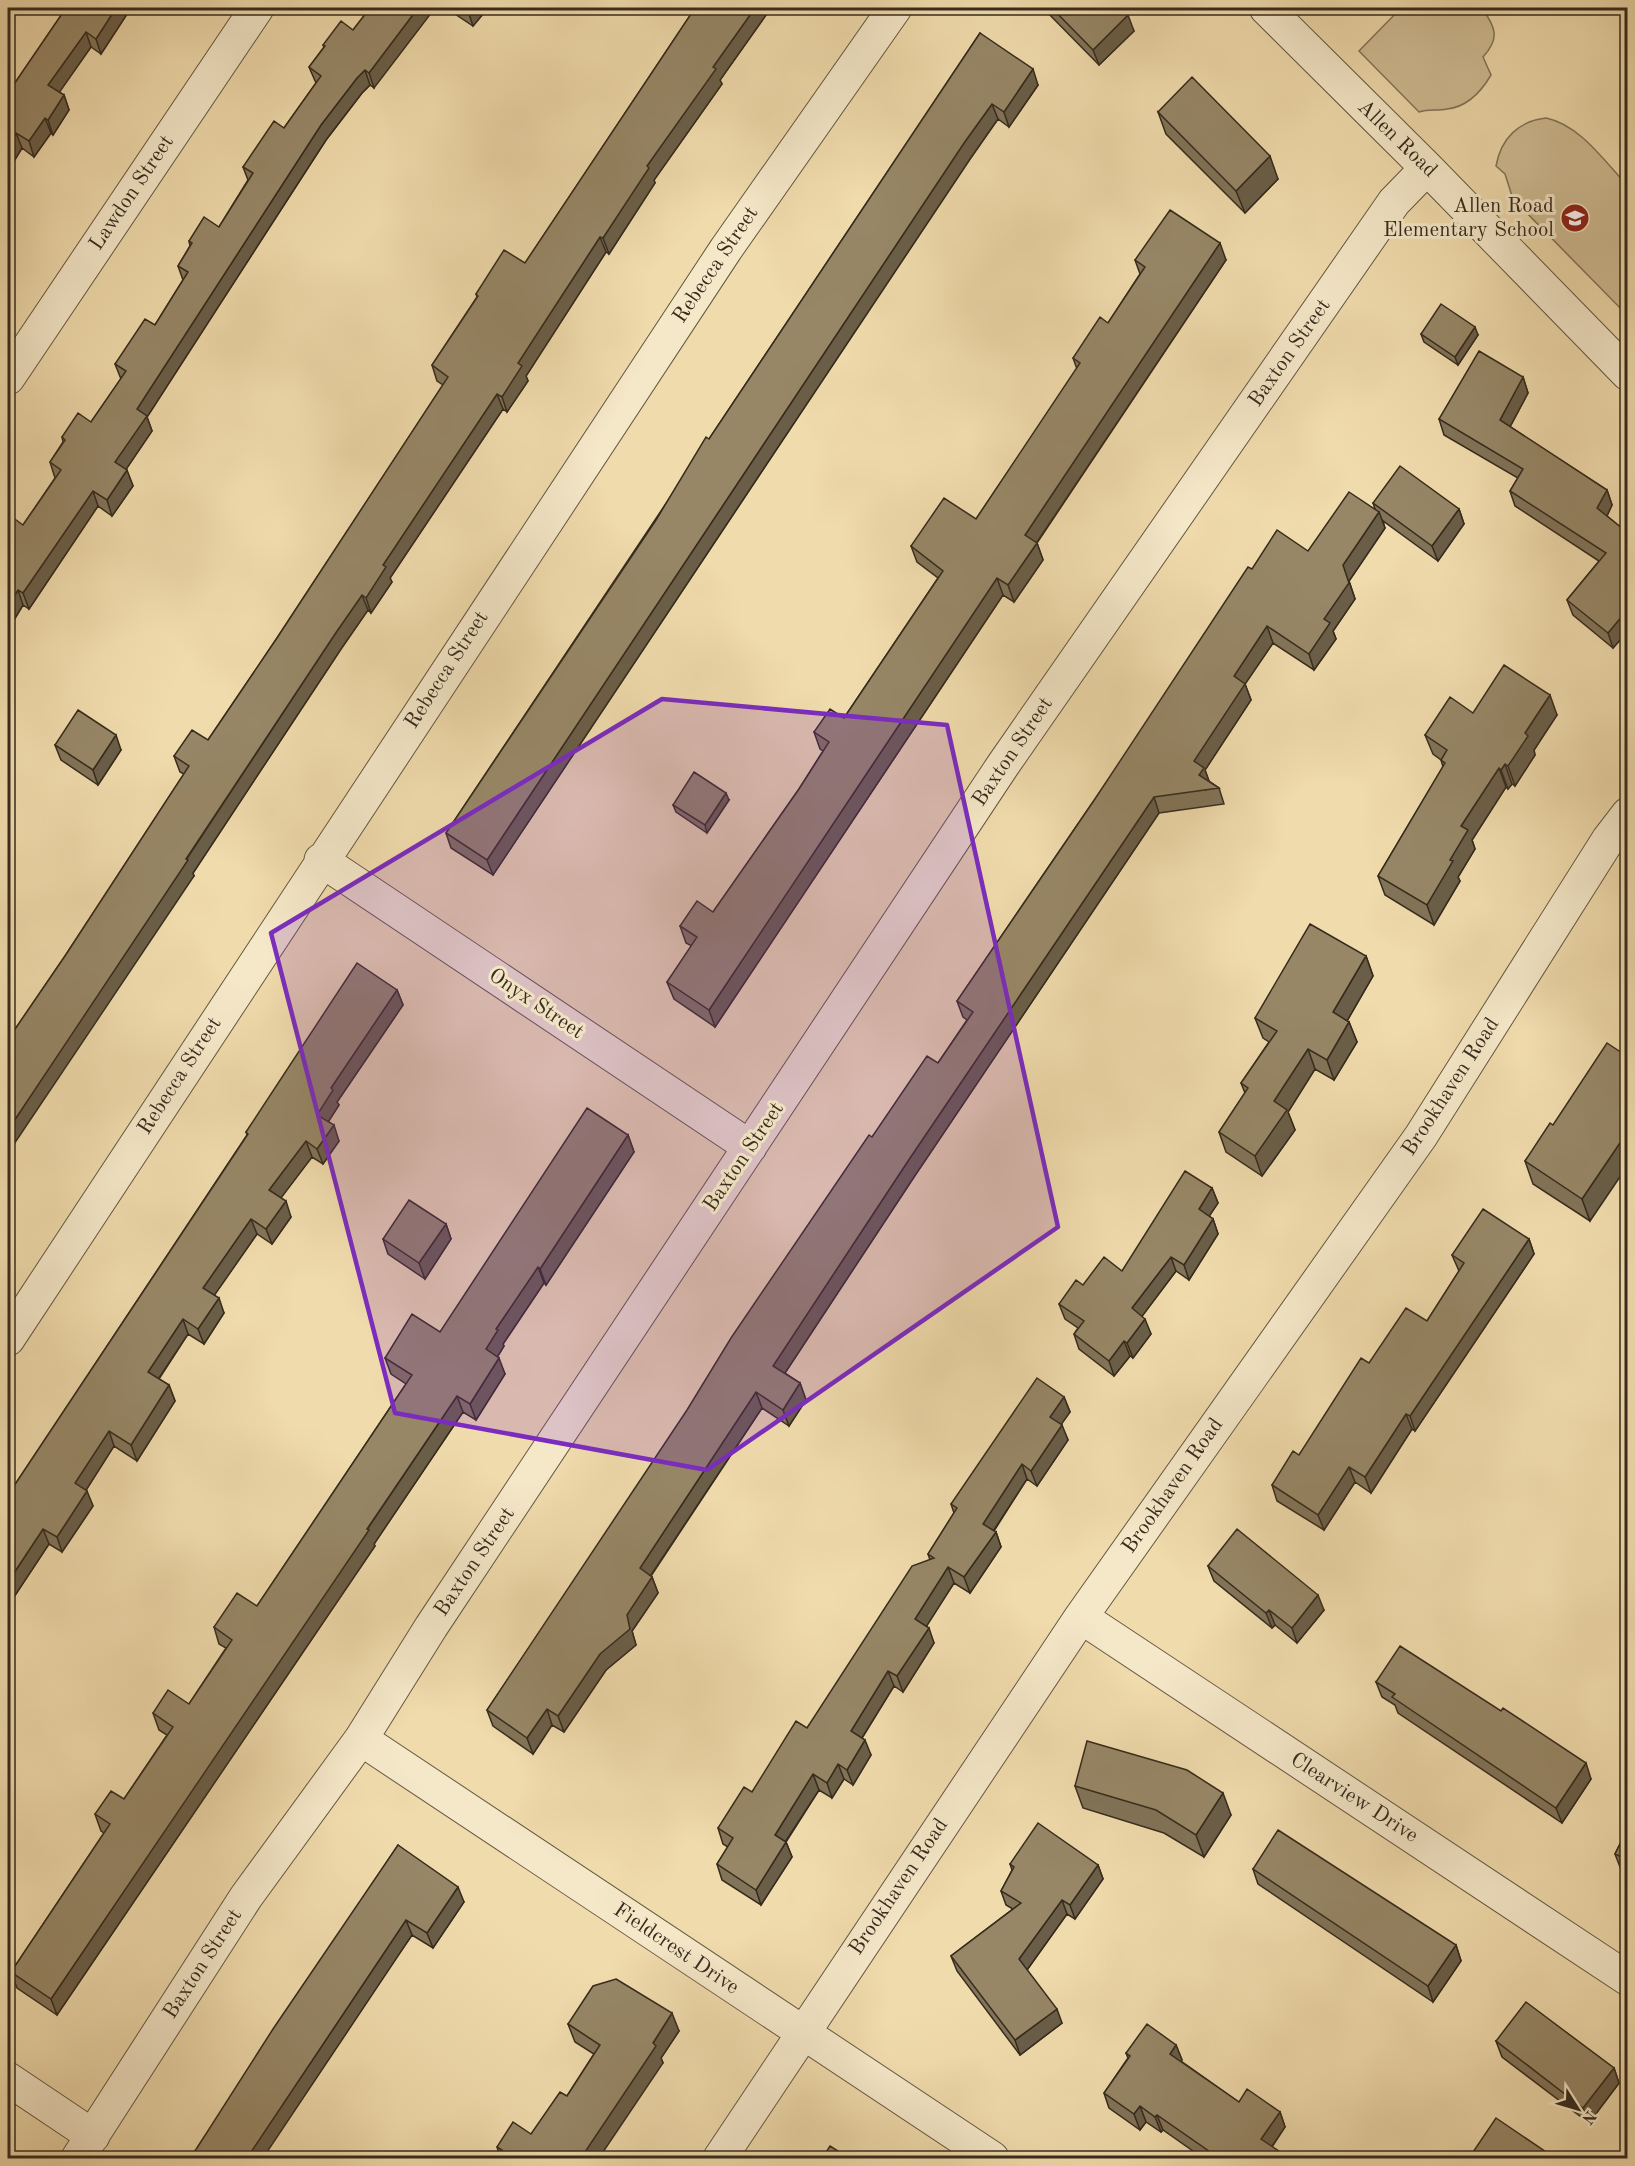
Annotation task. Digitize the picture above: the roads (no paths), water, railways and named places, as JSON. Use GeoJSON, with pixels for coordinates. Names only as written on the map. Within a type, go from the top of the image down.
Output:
{"type":"FeatureCollection","features":[{"type":"Feature","properties":{"kind":"street","name":"Lawdon Street"},"geometry":{"type":"LineString","coordinates":[[8,378],[257,8]]}},
{"type":"Feature","properties":{"kind":"street","name":"Rebecca Street"},"geometry":{"type":"LineString","coordinates":[[8,1339],[726,249],[895,8]]}},
{"type":"Feature","properties":{"kind":"street","name":"Allen Road"},"geometry":{"type":"LineString","coordinates":[[1266,8],[1428,168],[1628,374]]}},
{"type":"Feature","properties":{"kind":"street","name":"Baxton Street"},"geometry":{"type":"LineString","coordinates":[[86,2147],[246,1897],[361,1739],[438,1617],[1003,765],[1394,202],[1428,168]]}},
{"type":"Feature","properties":{"kind":"street","name":"Brookhaven Road"},"geometry":{"type":"LineString","coordinates":[[720,2158],[1080,1617],[1421,1136],[1608,840],[1628,814]]}},
{"type":"Feature","properties":{"kind":"street","name":"Onyx Street"},"geometry":{"type":"LineString","coordinates":[[321,861],[750,1147]]}},
{"type":"Feature","properties":{"kind":"street","name":"Clearview Drive"},"geometry":{"type":"LineString","coordinates":[[1080,1617],[1628,1979]]}},
{"type":"Feature","properties":{"kind":"street","name":"Fieldcrest Drive"},"geometry":{"type":"LineString","coordinates":[[361,1739],[801,2034],[992,2158]]}},
{"type":"Feature","properties":{"kind":"street"},"geometry":{"type":"LineString","coordinates":[[8,2079],[86,2147]]}},
{"type":"Feature","properties":{"kind":"place","name":"Allen Road Elementary School"},"geometry":{"type":"Point","coordinates":[1575,218]}}]}
